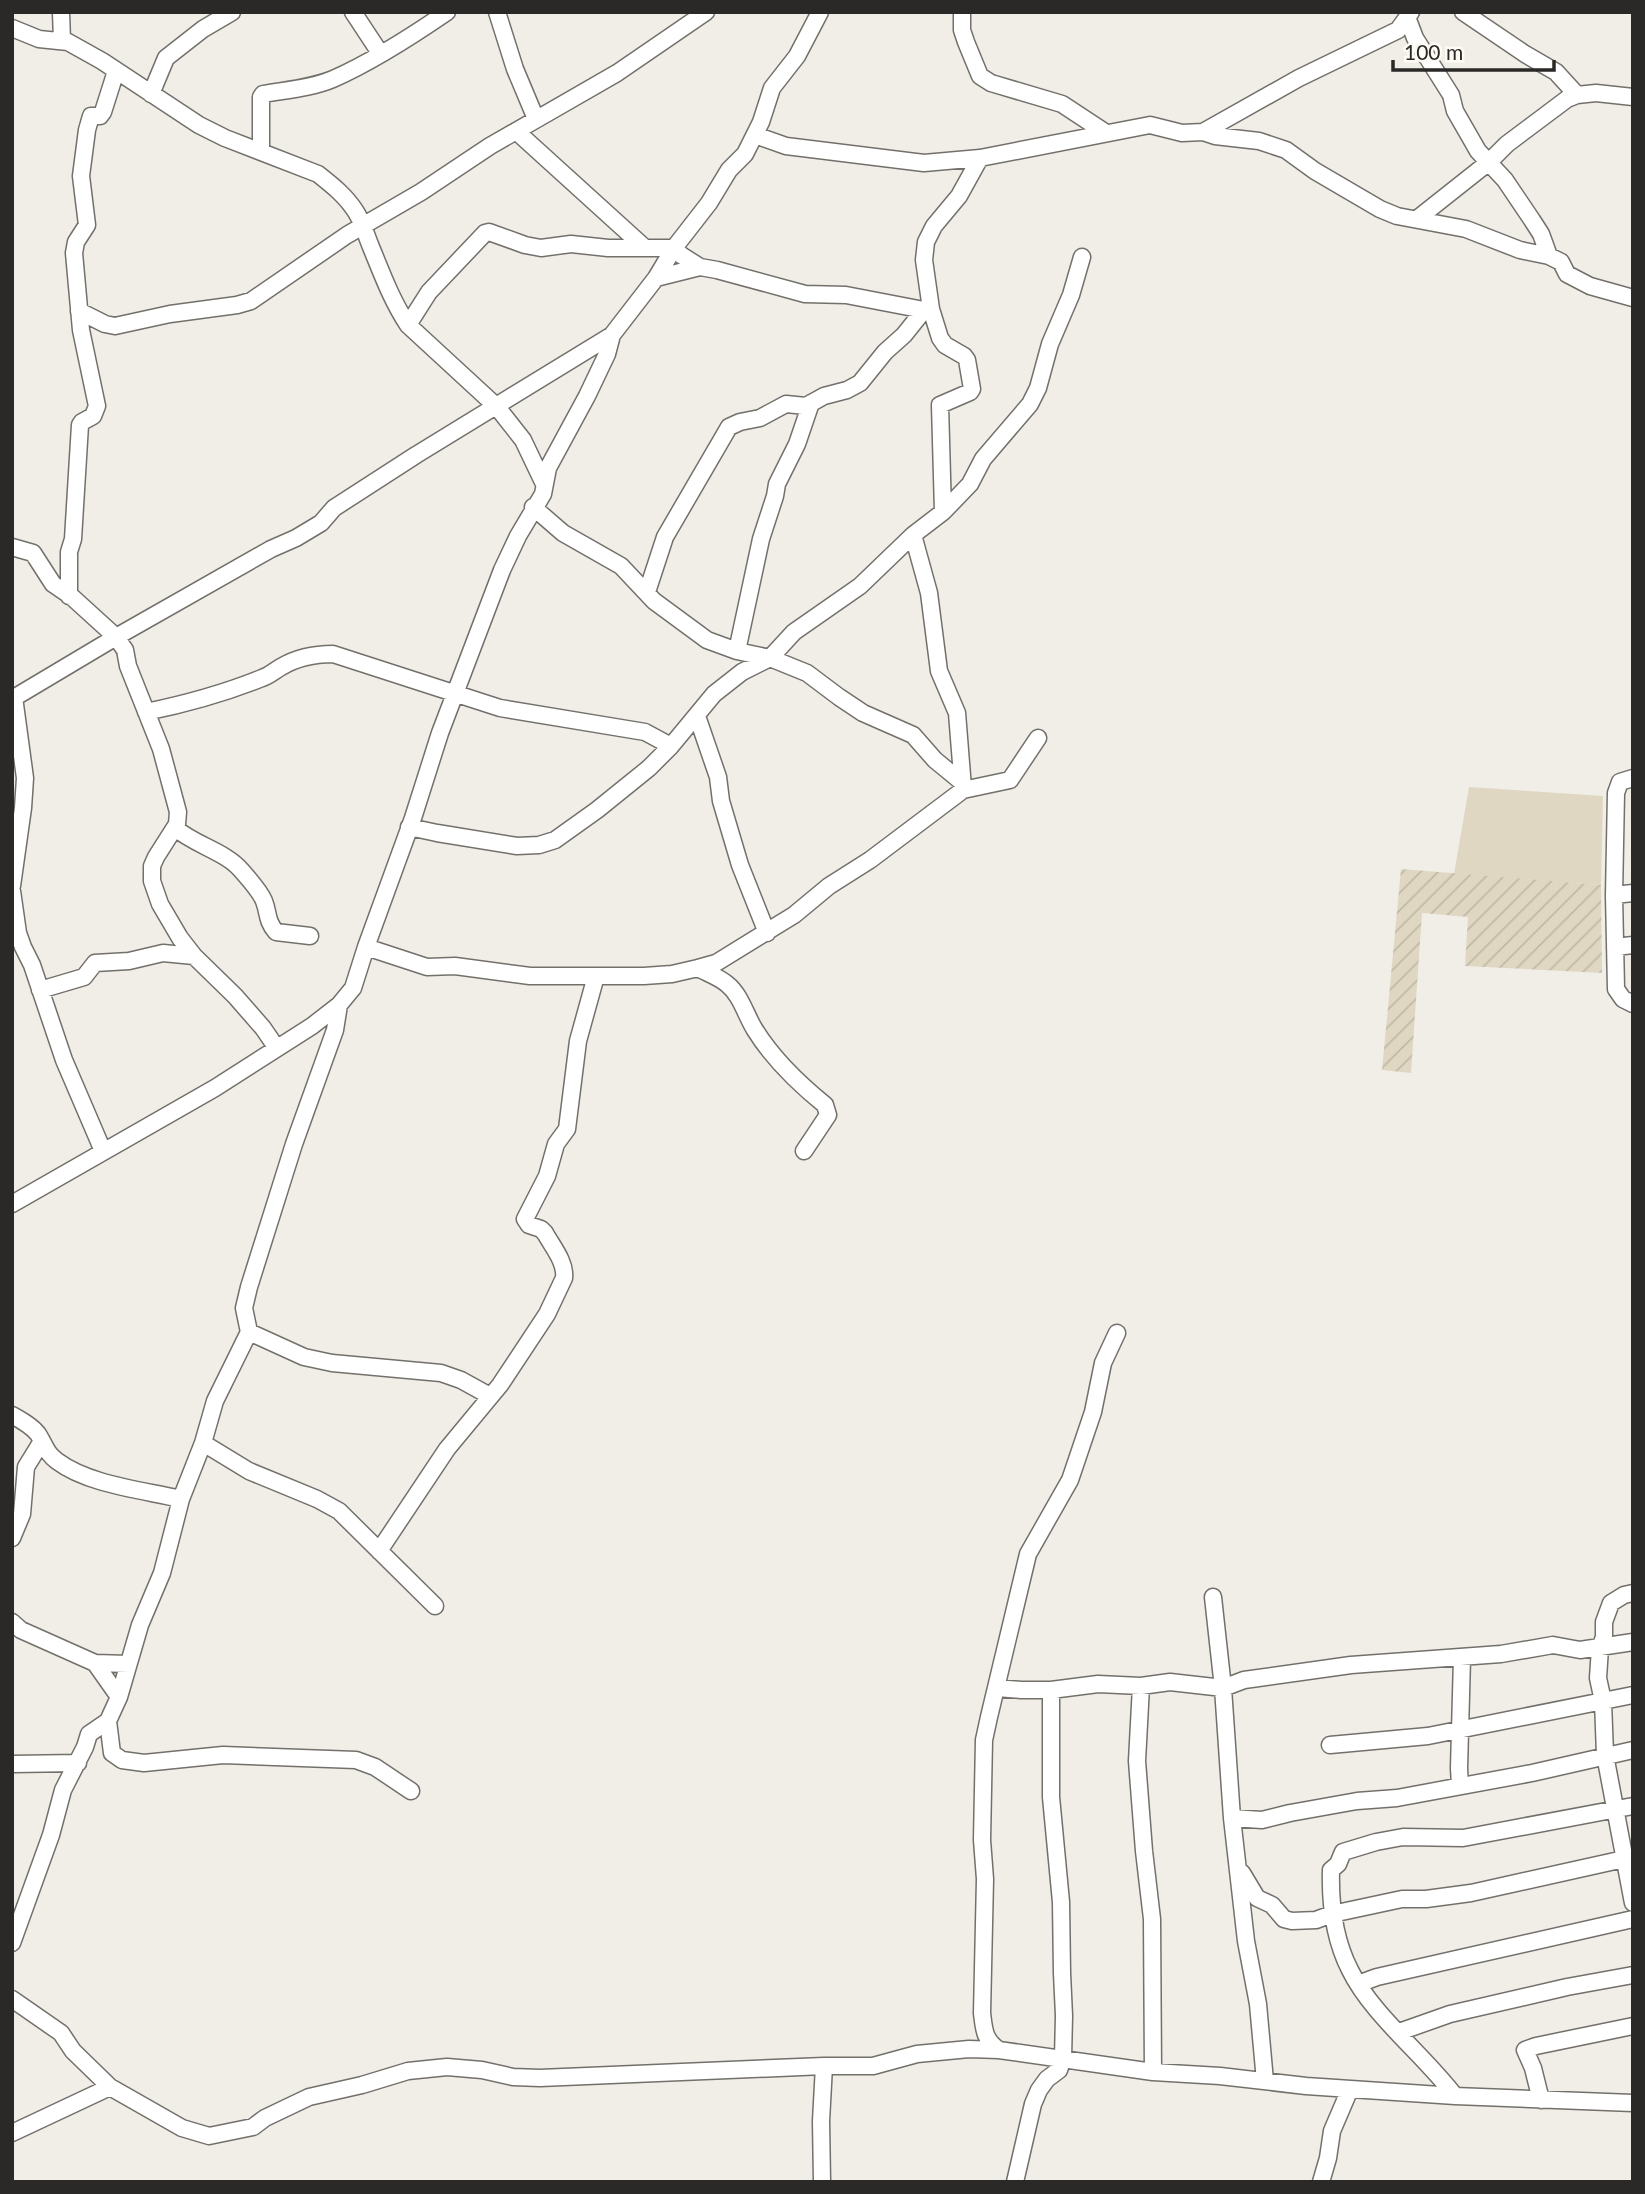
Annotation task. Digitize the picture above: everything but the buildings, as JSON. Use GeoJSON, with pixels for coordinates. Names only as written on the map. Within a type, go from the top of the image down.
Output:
{"type":"FeatureCollection","features":[{"type":"Feature","properties":{"kind":"street"},"geometry":{"type":"LineString","coordinates":[[61,12],[62,41]]}},
{"type":"Feature","properties":{"kind":"street"},"geometry":{"type":"LineString","coordinates":[[151,94],[166,58],[232,12]]}},
{"type":"Feature","properties":{"kind":"street"},"geometry":{"type":"LineString","coordinates":[[353,12],[380,53]]}},
{"type":"Feature","properties":{"kind":"street"},"geometry":{"type":"LineString","coordinates":[[261,151],[261,97],[264,94],[315,85],[332,79],[447,12]]}},
{"type":"Feature","properties":{"kind":"street"},"geometry":{"type":"LineString","coordinates":[[497,12],[515,69],[536,119]]}},
{"type":"Feature","properties":{"kind":"street"},"geometry":{"type":"LineString","coordinates":[[79,311],[115,326],[251,301],[363,225],[421,192],[536,119],[617,74],[706,12]]}},
{"type":"Feature","properties":{"kind":"street"},"geometry":{"type":"LineString","coordinates":[[103,1151],[64,1060],[18,933],[12,889],[25,778],[13,698],[116,636],[321,523],[334,508],[415,455],[612,335],[656,278],[729,170],[744,154],[755,135],[772,88],[797,56],[820,12]]}},
{"type":"Feature","properties":{"kind":"street"},"geometry":{"type":"LineString","coordinates":[[962,12],[962,30],[980,76],[990,83],[1062,104],[1106,133]]}},
{"type":"Feature","properties":{"kind":"street"},"geometry":{"type":"LineString","coordinates":[[1463,12],[1556,72],[1577,94]]}},
{"type":"Feature","properties":{"kind":"street"},"geometry":{"type":"LineString","coordinates":[[1203,132],[1299,78],[1384,38],[1398,30],[1409,15]]}},
{"type":"Feature","properties":{"kind":"street"},"geometry":{"type":"LineString","coordinates":[[1409,15],[1415,38],[1451,95],[1455,111],[1478,150],[1532,220],[1541,234],[1549,256]]}},
{"type":"Feature","properties":{"kind":"street"},"geometry":{"type":"LineString","coordinates":[[12,28],[39,38],[62,41],[94,56],[199,125],[225,138],[318,174],[346,198],[363,225],[388,289],[408,325],[496,407],[523,440],[544,484]]}},
{"type":"Feature","properties":{"kind":"street"},"geometry":{"type":"LineString","coordinates":[[69,596],[69,552],[73,539],[80,425],[93,416],[97,406],[81,330],[74,247],[88,225],[81,176],[87,130],[91,116],[100,116],[103,112],[116,71]]}},
{"type":"Feature","properties":{"kind":"street"},"geometry":{"type":"LineString","coordinates":[[1417,219],[1489,162],[1507,144],[1567,99],[1577,94],[1596,93],[1633,97]]}},
{"type":"Feature","properties":{"kind":"street"},"geometry":{"type":"LineString","coordinates":[[755,135],[786,146],[923,163],[980,158],[1150,125],[1182,133],[1203,132],[1259,141],[1286,150],[1315,171],[1380,209],[1397,216],[1466,229],[1520,250],[1549,256],[1561,262],[1567,274],[1590,286],[1633,298]]}},
{"type":"Feature","properties":{"kind":"street"},"geometry":{"type":"LineString","coordinates":[[516,131],[645,248]]}},
{"type":"Feature","properties":{"kind":"street"},"geometry":{"type":"LineString","coordinates":[[943,512],[940,405],[970,392],[972,388],[967,360],[945,345],[928,310],[924,260],[926,242],[934,226],[960,196],[980,158]]}},
{"type":"Feature","properties":{"kind":"street"},"geometry":{"type":"LineString","coordinates":[[408,325],[429,292],[489,232],[541,248],[571,244],[607,248],[674,248],[700,267],[805,294],[846,295],[928,310]]}},
{"type":"Feature","properties":{"kind":"street"},"geometry":{"type":"LineString","coordinates":[[409,827],[517,846],[539,845],[555,840],[649,768],[714,694],[742,673],[770,658],[794,632],[860,586],[913,535],[943,512],[970,484],[993,445],[1030,404],[1038,388],[1049,344],[1071,295],[1082,257]]}},
{"type":"Feature","properties":{"kind":"street"},"geometry":{"type":"LineString","coordinates":[[656,278],[700,267]]}},
{"type":"Feature","properties":{"kind":"street"},"geometry":{"type":"LineString","coordinates":[[647,592],[665,537],[729,427],[760,418],[786,404],[802,407],[824,396],[847,390],[863,380],[885,352],[928,310]]}},
{"type":"Feature","properties":{"kind":"street"},"geometry":{"type":"LineString","coordinates":[[12,1203],[184,1106],[312,1026],[339,1005],[353,988],[488,602],[518,536],[543,494],[548,468],[587,396],[607,354],[612,335]]}},
{"type":"Feature","properties":{"kind":"street"},"geometry":{"type":"LineString","coordinates":[[737,651],[761,539],[777,484],[797,444],[811,403]]}},
{"type":"Feature","properties":{"kind":"street"},"geometry":{"type":"LineString","coordinates":[[533,507],[563,533],[621,566],[654,601],[707,640],[737,651],[770,658],[807,673],[863,713],[908,732],[963,787]]}},
{"type":"Feature","properties":{"kind":"street"},"geometry":{"type":"LineString","coordinates":[[913,535],[929,593],[939,671],[957,713],[963,787]]}},
{"type":"Feature","properties":{"kind":"street"},"geometry":{"type":"LineString","coordinates":[[12,547],[33,553],[50,580],[116,636],[125,650],[128,666],[161,748],[178,812],[177,824],[156,856],[151,872],[160,904],[194,956],[235,996],[276,1047]]}},
{"type":"Feature","properties":{"kind":"street"},"geometry":{"type":"LineString","coordinates":[[146,712],[239,687],[292,662],[324,654],[348,658],[500,708],[645,732],[671,746]]}},
{"type":"Feature","properties":{"kind":"street"},"geometry":{"type":"LineString","coordinates":[[697,716],[718,777],[740,865],[767,933]]}},
{"type":"Feature","properties":{"kind":"street"},"geometry":{"type":"LineString","coordinates":[[366,947],[427,967],[455,966],[530,976],[644,976],[672,974],[716,963],[794,915],[963,787],[1010,780],[1038,738]]}},
{"type":"Feature","properties":{"kind":"street"},"geometry":{"type":"LineString","coordinates":[[1633,778],[1619,782],[1616,793],[1614,895],[1616,989],[1622,999],[1633,1004]]}},
{"type":"Feature","properties":{"kind":"street"},"geometry":{"type":"LineString","coordinates":[[175,828],[193,841],[232,861],[240,869],[264,899],[269,923],[276,932],[310,936]]}},
{"type":"Feature","properties":{"kind":"street"},"geometry":{"type":"LineString","coordinates":[[1614,895],[1633,893]]}},
{"type":"Feature","properties":{"kind":"street"},"geometry":{"type":"LineString","coordinates":[[1615,947],[1633,946]]}},
{"type":"Feature","properties":{"kind":"street"},"geometry":{"type":"LineString","coordinates":[[40,990],[84,977],[95,962],[129,961],[163,953],[194,956]]}},
{"type":"Feature","properties":{"kind":"street"},"geometry":{"type":"LineString","coordinates":[[698,968],[727,984],[735,993],[755,1030],[777,1059],[808,1092],[825,1105],[828,1115],[804,1151]]}},
{"type":"Feature","properties":{"kind":"street"},"geometry":{"type":"LineString","coordinates":[[379,1551],[447,1450],[500,1385],[547,1314],[564,1278],[562,1262],[545,1233],[525,1219],[547,1176],[556,1144],[567,1129],[578,1041],[596,976]]}},
{"type":"Feature","properties":{"kind":"street"},"geometry":{"type":"LineString","coordinates":[[12,1943],[51,1835],[63,1790],[78,1763],[89,1734],[108,1721],[120,1697],[140,1625],[162,1573],[181,1499],[204,1443],[215,1401],[249,1332],[244,1308],[249,1287],[334,1030],[339,1005]]}},
{"type":"Feature","properties":{"kind":"street"},"geometry":{"type":"LineString","coordinates":[[249,1332],[304,1357],[332,1363],[441,1373],[461,1380],[490,1396]]}},
{"type":"Feature","properties":{"kind":"street"},"geometry":{"type":"LineString","coordinates":[[999,2050],[987,2040],[982,2013],[984,1741],[1028,1554],[1070,1480],[1093,1412],[1103,1363],[1117,1333]]}},
{"type":"Feature","properties":{"kind":"street"},"geometry":{"type":"LineString","coordinates":[[12,1415],[34,1429],[47,1453],[60,1463],[89,1477],[181,1499]]}},
{"type":"Feature","properties":{"kind":"street"},"geometry":{"type":"LineString","coordinates":[[12,1538],[22,1514],[26,1467],[42,1441]]}},
{"type":"Feature","properties":{"kind":"street"},"geometry":{"type":"LineString","coordinates":[[204,1443],[248,1471],[317,1499],[339,1511],[435,1606]]}},
{"type":"Feature","properties":{"kind":"street"},"geometry":{"type":"LineString","coordinates":[[1633,1593],[1623,1595],[1611,1603],[1604,1622],[1598,1678],[1603,1701],[1605,1755],[1615,1811],[1628,1858],[1633,1903]]}},
{"type":"Feature","properties":{"kind":"street"},"geometry":{"type":"LineString","coordinates":[[1213,1597],[1223,1688],[1232,1818],[1246,1941],[1258,2004],[1265,2081]]}},
{"type":"Feature","properties":{"kind":"street"},"geometry":{"type":"LineString","coordinates":[[12,1622],[21,1629],[95,1663],[128,1664]]}},
{"type":"Feature","properties":{"kind":"street"},"geometry":{"type":"LineString","coordinates":[[997,1688],[1051,1690],[1098,1684],[1141,1686],[1170,1682],[1223,1688],[1244,1680],[1351,1665],[1462,1658],[1553,1645],[1580,1650],[1633,1642]]}},
{"type":"Feature","properties":{"kind":"street"},"geometry":{"type":"LineString","coordinates":[[1460,1786],[1462,1658]]}},
{"type":"Feature","properties":{"kind":"street"},"geometry":{"type":"LineString","coordinates":[[95,1663],[120,1697]]}},
{"type":"Feature","properties":{"kind":"street"},"geometry":{"type":"LineString","coordinates":[[1141,1686],[1137,1761],[1152,1919],[1153,2072]]}},
{"type":"Feature","properties":{"kind":"street"},"geometry":{"type":"LineString","coordinates":[[1015,2182],[1033,2104],[1047,2079],[1059,2070],[1063,2058],[1061,1902],[1051,1797],[1051,1690]]}},
{"type":"Feature","properties":{"kind":"street"},"geometry":{"type":"LineString","coordinates":[[1330,1745],[1428,1736],[1633,1695]]}},
{"type":"Feature","properties":{"kind":"street"},"geometry":{"type":"LineString","coordinates":[[108,1721],[112,1753],[133,1763],[223,1755],[356,1760],[374,1767],[411,1791]]}},
{"type":"Feature","properties":{"kind":"street"},"geometry":{"type":"LineString","coordinates":[[1232,1818],[1262,1820],[1290,1812],[1378,1798],[1397,1798],[1532,1773],[1633,1750]]}},
{"type":"Feature","properties":{"kind":"street"},"geometry":{"type":"LineString","coordinates":[[12,1764],[78,1763]]}},
{"type":"Feature","properties":{"kind":"street"},"geometry":{"type":"LineString","coordinates":[[1455,2096],[1358,1984],[1342,1951],[1332,1914],[1331,1870],[1338,1864],[1343,1853],[1376,1842],[1403,1837],[1463,1838],[1633,1807]]}},
{"type":"Feature","properties":{"kind":"street"},"geometry":{"type":"LineString","coordinates":[[1239,1868],[1257,1898],[1272,1905],[1284,1919],[1292,1921],[1316,1920],[1402,1899],[1471,1893],[1628,1858]]}},
{"type":"Feature","properties":{"kind":"street"},"geometry":{"type":"LineString","coordinates":[[1358,1984],[1377,1977],[1633,1919]]}},
{"type":"Feature","properties":{"kind":"street"},"geometry":{"type":"LineString","coordinates":[[1399,2032],[1450,2014],[1633,1975]]}},
{"type":"Feature","properties":{"kind":"street"},"geometry":{"type":"LineString","coordinates":[[12,1998],[61,2034],[73,2051],[110,2087],[182,2129],[209,2136],[253,2127],[265,2118],[309,2097],[362,2085],[408,2070],[447,2067],[482,2070],[513,2077],[540,2078],[873,2066],[917,2054],[969,2049],[999,2050],[1153,2072],[1350,2089],[1633,2103]]}},
{"type":"Feature","properties":{"kind":"street"},"geometry":{"type":"LineString","coordinates":[[1541,2100],[1533,2068],[1525,2050],[1633,2026]]}},
{"type":"Feature","properties":{"kind":"street"},"geometry":{"type":"LineString","coordinates":[[822,2182],[824,2066]]}},
{"type":"Feature","properties":{"kind":"street"},"geometry":{"type":"LineString","coordinates":[[12,2133],[110,2087]]}},
{"type":"Feature","properties":{"kind":"street"},"geometry":{"type":"LineString","coordinates":[[1321,2182],[1332,2131],[1350,2089]]}},
{"type":"Feature","properties":{"kind":"shaded area"},"geometry":{"type":"Polygon","coordinates":[[[1469,787],[1603,796],[1601,885],[1454,874],[1469,787]]]}},
{"type":"Feature","properties":{"kind":"shaded area"},"geometry":{"type":"Polygon","coordinates":[[[1401,869],[1601,885],[1602,973],[1465,966],[1468,917],[1422,913],[1411,1073],[1382,1070],[1401,869]]]}}]}
